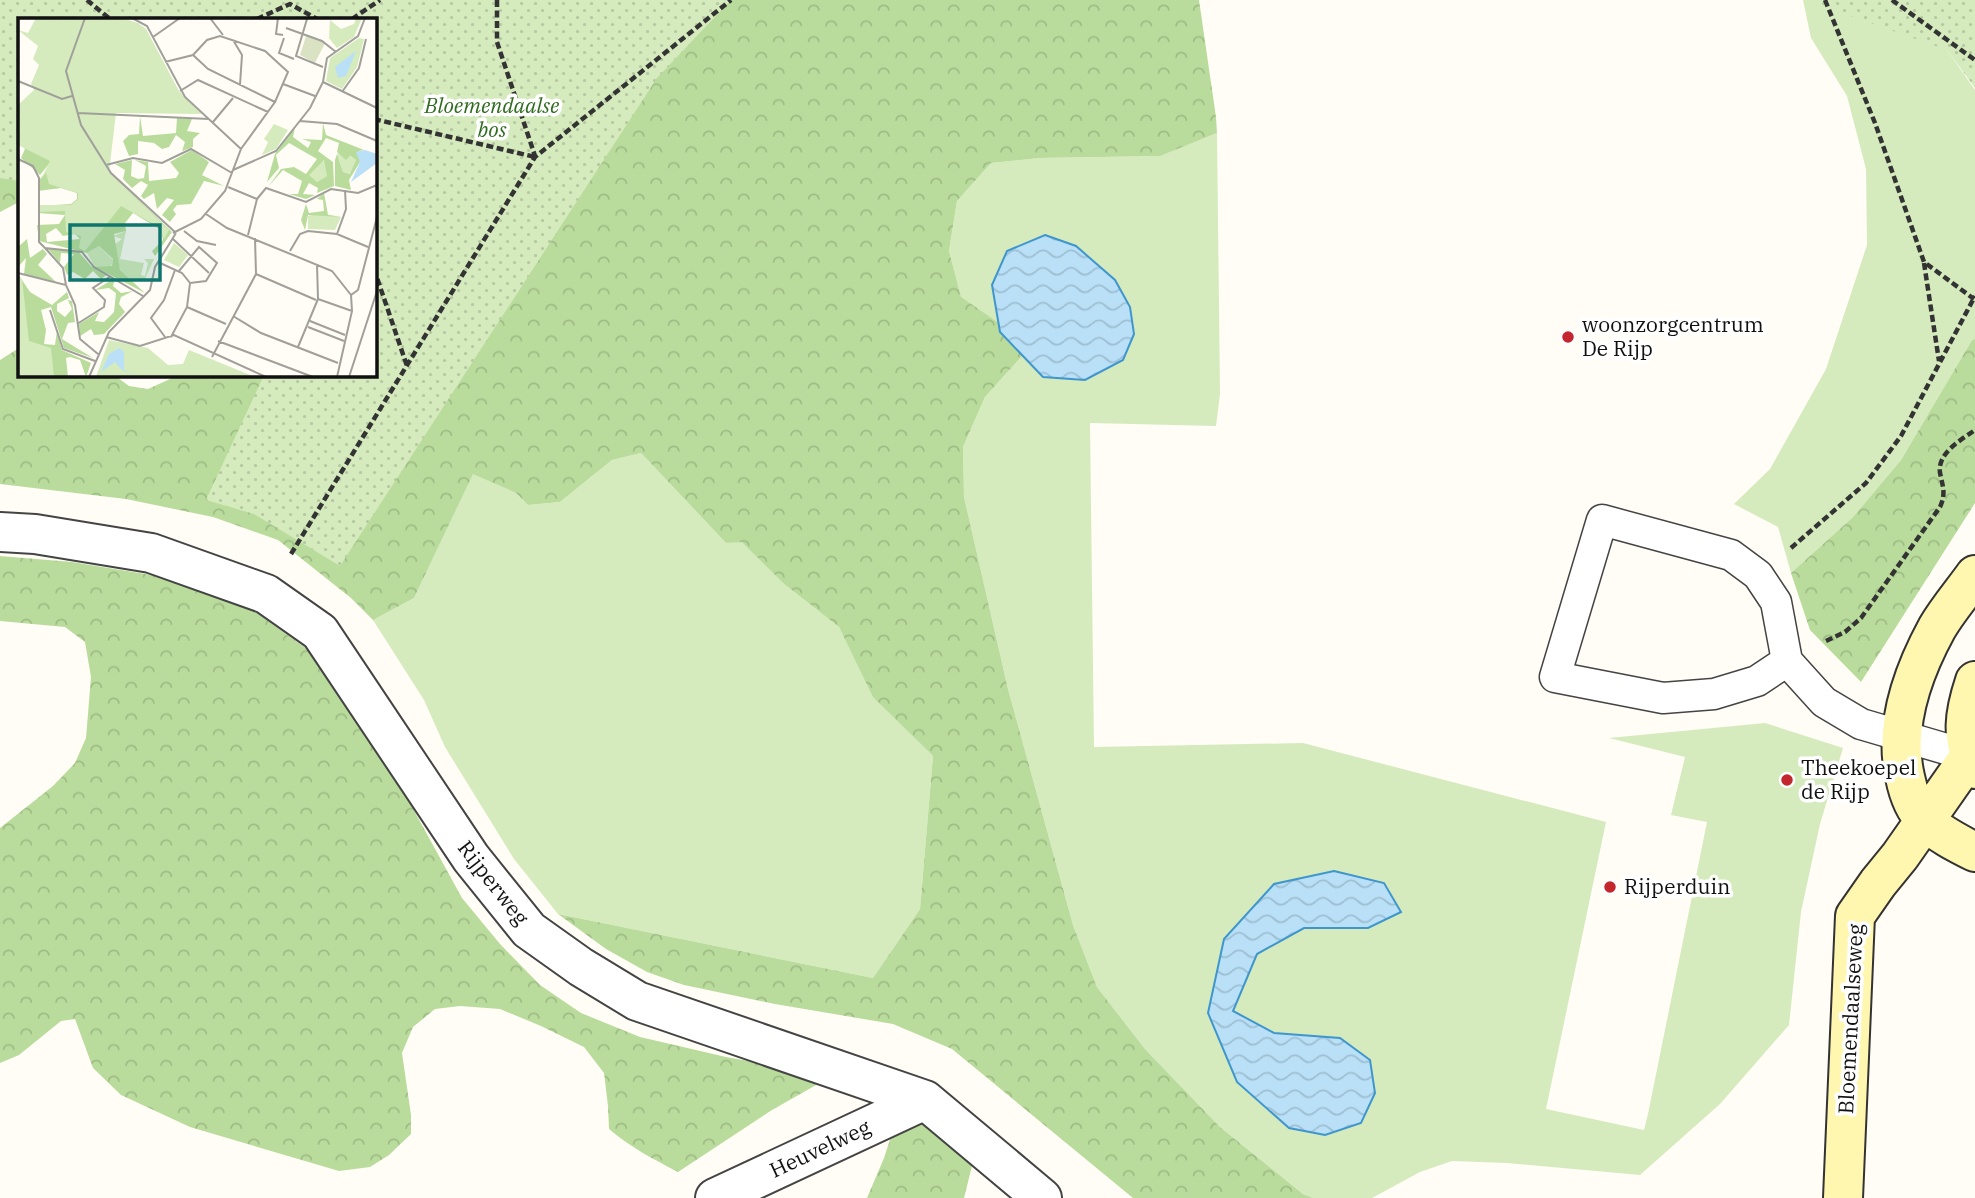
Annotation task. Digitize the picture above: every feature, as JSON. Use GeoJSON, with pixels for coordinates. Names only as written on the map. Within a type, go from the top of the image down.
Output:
{"type":"FeatureCollection","features":[{"type":"Feature","properties":{"kind":"street","name":"Rijperweg"},"geometry":{"type":"LineString","coordinates":[[0,532],[35,534],[151,553],[266,594],[320,632],[471,858],[529,930],[581,967],[637,1001],[925,1100],[1042,1198]]}},
{"type":"Feature","properties":{"kind":"street"},"geometry":{"type":"LineString","coordinates":[[1975,575],[1938,626],[1913,679],[1905,708],[1901,760],[1911,798],[1925,820],[1958,844],[1975,852]]}},
{"type":"Feature","properties":{"kind":"street"},"geometry":{"type":"LineString","coordinates":[[1972,762],[1965,740],[1965,725],[1975,681]]}},
{"type":"Feature","properties":{"kind":"street","name":"Bloemendaalseweg"},"geometry":{"type":"LineString","coordinates":[[1843,1198],[1855,916],[1925,820],[1972,762]]}},
{"type":"Feature","properties":{"kind":"street","name":"Heuvelweg"},"geometry":{"type":"LineString","coordinates":[[715,1198],[925,1100]]}},
{"type":"Feature","properties":{"kind":"lane"},"geometry":{"type":"LineString","coordinates":[[1787,661],[1757,681],[1725,691],[1663,698],[1555,677],[1602,520],[1731,555],[1758,575],[1776,602],[1787,661],[1824,702],[1861,724],[1972,762]]}},
{"type":"Feature","properties":{"kind":"path"},"geometry":{"type":"LineString","coordinates":[[87,0],[109,18]]}},
{"type":"Feature","properties":{"kind":"path"},"geometry":{"type":"LineString","coordinates":[[370,0],[370,7]]}},
{"type":"Feature","properties":{"kind":"path"},"geometry":{"type":"LineString","coordinates":[[354,18],[380,0]]}},
{"type":"Feature","properties":{"kind":"path"},"geometry":{"type":"LineString","coordinates":[[497,0],[497,41],[535,156]]}},
{"type":"Feature","properties":{"kind":"path"},"geometry":{"type":"LineString","coordinates":[[266,594],[535,156],[731,0]]}},
{"type":"Feature","properties":{"kind":"path"},"geometry":{"type":"LineString","coordinates":[[1825,0],[1875,123],[1924,262],[1939,364]]}},
{"type":"Feature","properties":{"kind":"path"},"geometry":{"type":"LineString","coordinates":[[1892,0],[1975,60]]}},
{"type":"Feature","properties":{"kind":"path"},"geometry":{"type":"LineString","coordinates":[[259,18],[290,4],[315,18]]}},
{"type":"Feature","properties":{"kind":"path"},"geometry":{"type":"LineString","coordinates":[[376,119],[535,156]]}},
{"type":"Feature","properties":{"kind":"path"},"geometry":{"type":"LineString","coordinates":[[1758,575],[1866,483],[1901,436],[1975,299],[1924,262]]}},
{"type":"Feature","properties":{"kind":"path"},"geometry":{"type":"LineString","coordinates":[[376,276],[407,366]]}},
{"type":"Feature","properties":{"kind":"path"},"geometry":{"type":"LineString","coordinates":[[1787,661],[1845,632],[1861,618],[1940,508],[1945,492],[1939,470],[1943,459],[1950,448],[1975,430]]}},
{"type":"Feature","properties":{"kind":"green space"},"geometry":{"type":"Polygon","coordinates":[[[0,0],[1199,0],[1217,133],[1160,156],[1040,158],[991,163],[957,201],[949,251],[961,297],[999,323],[1000,332],[1023,355],[985,397],[963,447],[964,497],[1008,689],[1073,925],[1097,987],[1145,1049],[1220,1127],[1303,1194],[1313,1198],[1133,1198],[952,1049],[893,1024],[684,985],[647,972],[606,949],[558,914],[873,978],[920,909],[933,756],[873,697],[839,627],[784,584],[742,542],[726,543],[641,453],[612,460],[560,502],[528,505],[516,493],[473,474],[414,598],[373,620],[351,598],[278,540],[213,517],[126,499],[0,484],[0,360],[18,349],[18,376],[115,376],[129,386],[148,389],[174,376],[376,376],[376,18],[18,18],[18,203],[0,212],[0,0]]]}},
{"type":"Feature","properties":{"kind":"green space","name":"Bloemendaalse bos"},"geometry":{"type":"Polygon","coordinates":[[[0,0],[731,0],[657,78],[340,566],[254,514],[206,500],[264,376],[376,376],[376,18],[18,18],[18,181],[0,178],[0,0]]]}},
{"type":"Feature","properties":{"kind":"green space"},"geometry":{"type":"Polygon","coordinates":[[[1803,0],[1881,0],[1947,50],[1975,90],[1975,339],[1901,460],[1853,517],[1791,573],[1778,527],[1734,504],[1770,469],[1826,369],[1867,245],[1866,169],[1847,96],[1811,38],[1803,0]]]}},
{"type":"Feature","properties":{"kind":"green space"},"geometry":{"type":"Polygon","coordinates":[[[1805,0],[1975,0],[1975,88],[1947,50],[1805,0]]]}},
{"type":"Feature","properties":{"kind":"green space"},"geometry":{"type":"Polygon","coordinates":[[[1217,133],[1220,394],[1216,426],[1090,423],[1094,747],[1303,743],[1606,822],[1546,1109],[1644,1130],[1707,822],[1671,815],[1685,757],[1609,738],[1765,723],[1843,748],[1820,824],[1801,912],[1789,1025],[1720,1104],[1640,1175],[1452,1161],[1420,1172],[1372,1198],[1313,1198],[1303,1194],[1220,1127],[1145,1049],[1097,987],[1073,925],[1008,689],[964,497],[963,447],[985,397],[1023,355],[1043,377],[1085,380],[1123,360],[1115,280],[1076,246],[1045,235],[992,285],[999,323],[961,298],[949,251],[957,201],[991,163],[1040,158],[1159,156],[1217,133]]]}},
{"type":"Feature","properties":{"kind":"green space"},"geometry":{"type":"Polygon","coordinates":[[[1975,339],[1975,503],[1861,682],[1810,630],[1791,573],[1853,517],[1901,460],[1975,339]]]}},
{"type":"Feature","properties":{"kind":"green space"},"geometry":{"type":"Polygon","coordinates":[[[641,453],[726,543],[742,541],[784,584],[839,627],[874,697],[933,756],[920,909],[873,978],[558,914],[514,859],[445,747],[424,700],[373,620],[414,598],[473,473],[516,493],[528,505],[560,502],[612,460],[641,453]]]}},
{"type":"Feature","properties":{"kind":"green space"},"geometry":{"type":"Polygon","coordinates":[[[0,556],[72,562],[176,579],[257,613],[311,652],[406,796],[462,898],[500,944],[540,985],[581,1013],[640,1037],[726,1057],[832,1076],[772,1110],[678,1172],[633,1147],[609,1129],[604,1073],[584,1047],[500,1009],[460,1006],[435,1009],[413,1027],[402,1053],[411,1134],[389,1155],[370,1167],[339,1171],[190,1127],[121,1095],[93,1068],[75,1019],[61,1021],[19,1055],[0,1063],[0,828],[53,786],[75,763],[86,738],[91,677],[85,642],[65,627],[0,621],[0,556]]]}},
{"type":"Feature","properties":{"kind":"green space"},"geometry":{"type":"Polygon","coordinates":[[[900,1109],[917,1110],[975,1154],[964,1198],[867,1198],[900,1109]]]}},
{"type":"Feature","properties":{"kind":"water"},"geometry":{"type":"Polygon","coordinates":[[[1045,235],[1076,246],[1115,280],[1130,307],[1134,334],[1123,360],[1085,380],[1043,377],[1000,332],[992,285],[1007,251],[1045,235]]]}},
{"type":"Feature","properties":{"kind":"water"},"geometry":{"type":"Polygon","coordinates":[[[1334,871],[1384,883],[1401,912],[1368,928],[1304,928],[1257,954],[1233,1011],[1274,1033],[1340,1038],[1370,1060],[1375,1093],[1361,1123],[1325,1135],[1289,1128],[1237,1082],[1208,1013],[1224,939],[1274,884],[1334,871]]]}},
{"type":"Feature","properties":{"kind":"place","name":"woonzorgcentrum De Rijp"},"geometry":{"type":"Point","coordinates":[1568,337]}},
{"type":"Feature","properties":{"kind":"place","name":"Theekoepel de Rijp"},"geometry":{"type":"Point","coordinates":[1787,780]}},
{"type":"Feature","properties":{"kind":"place","name":"Rijperduin"},"geometry":{"type":"Point","coordinates":[1610,887]}}]}
